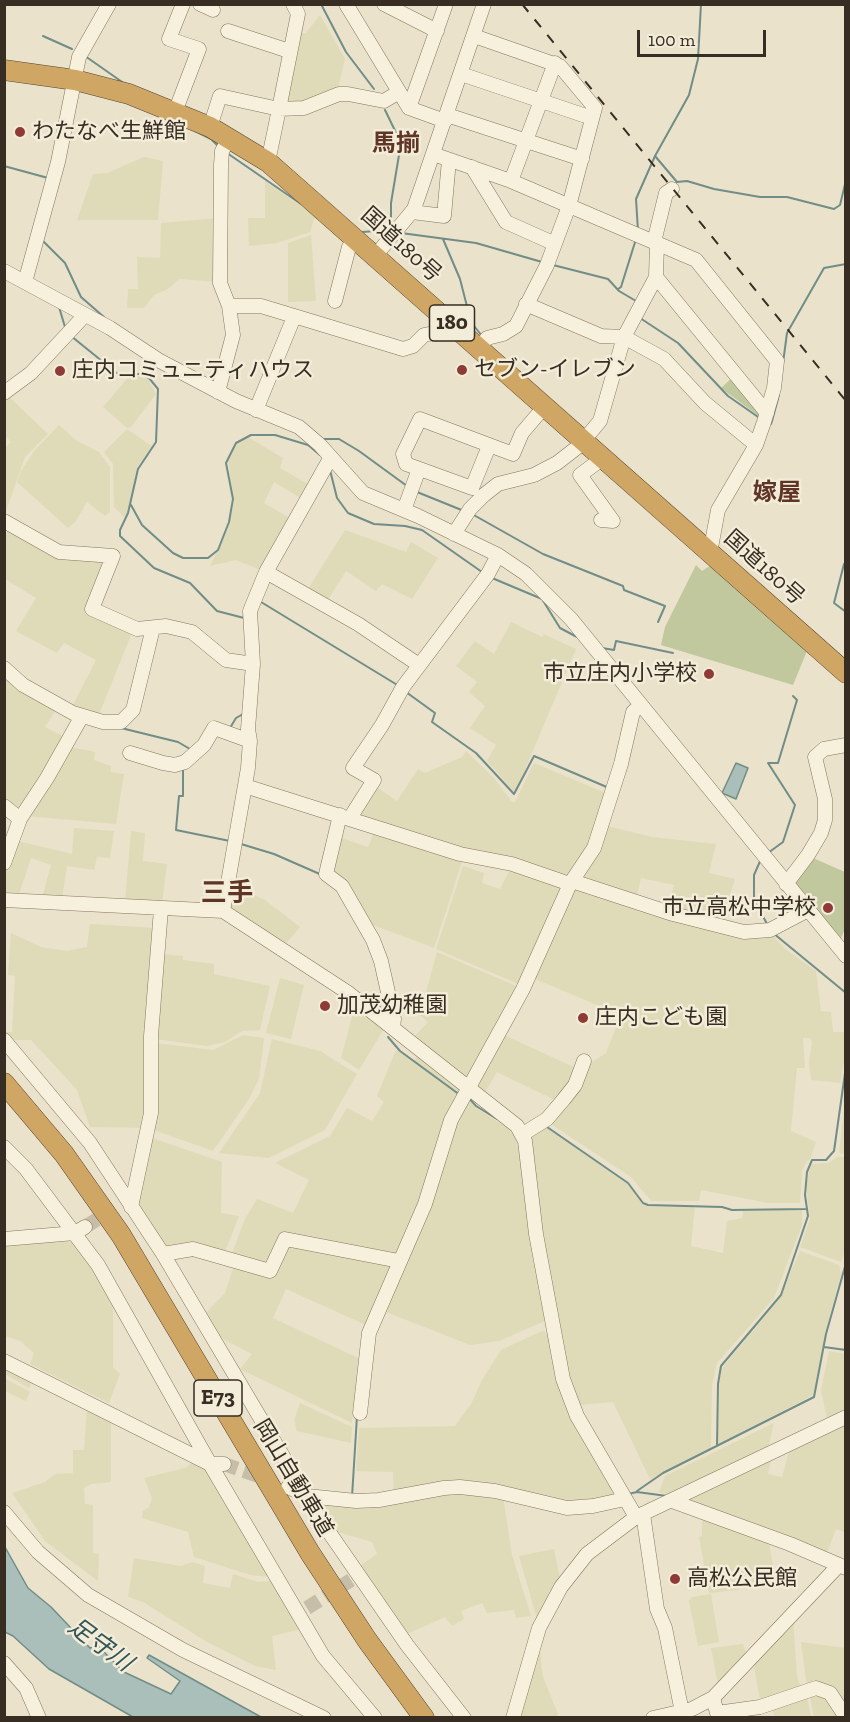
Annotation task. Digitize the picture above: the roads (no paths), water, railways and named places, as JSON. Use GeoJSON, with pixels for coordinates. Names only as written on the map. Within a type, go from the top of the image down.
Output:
{"type":"FeatureCollection","features":[{"type":"Feature","properties":{"kind":"highway","name":"国道180号"},"geometry":{"type":"LineString","coordinates":[[4,70],[75,80],[129,94],[210,127],[225,146],[268,162],[458,328],[484,342],[544,406],[846,673]]}},
{"type":"Feature","properties":{"kind":"highway","name":"岡山自動車道"},"geometry":{"type":"LineString","coordinates":[[4,1083],[64,1154],[121,1235],[310,1553],[367,1641],[424,1718]]}},
{"type":"Feature","properties":{"kind":"highway","name":"岡山自動車道"},"geometry":{"type":"LineString","coordinates":[[4,1103],[52,1160],[113,1247],[299,1561],[356,1648],[407,1718]]}},
{"type":"Feature","properties":{"kind":"street"},"geometry":{"type":"LineString","coordinates":[[25,282],[38,238],[79,57],[85,42],[109,4]]}},
{"type":"Feature","properties":{"kind":"street"},"geometry":{"type":"LineString","coordinates":[[175,112],[199,49],[169,39],[183,4]]}},
{"type":"Feature","properties":{"kind":"street"},"geometry":{"type":"LineString","coordinates":[[268,162],[298,14],[293,4]]}},
{"type":"Feature","properties":{"kind":"street"},"geometry":{"type":"LineString","coordinates":[[346,4],[409,108],[582,159]]}},
{"type":"Feature","properties":{"kind":"street"},"geometry":{"type":"LineString","coordinates":[[384,4],[407,11],[436,31]]}},
{"type":"Feature","properties":{"kind":"street"},"geometry":{"type":"LineString","coordinates":[[409,108],[446,4]]}},
{"type":"Feature","properties":{"kind":"street"},"geometry":{"type":"LineString","coordinates":[[376,255],[412,212],[434,154],[484,4]]}},
{"type":"Feature","properties":{"kind":"street"},"geometry":{"type":"LineString","coordinates":[[228,31],[289,51]]}},
{"type":"Feature","properties":{"kind":"street"},"geometry":{"type":"LineString","coordinates":[[474,36],[555,63],[595,108],[569,206],[547,263],[516,326],[484,342]]}},
{"type":"Feature","properties":{"kind":"street"},"geometry":{"type":"LineString","coordinates":[[511,181],[555,63]]}},
{"type":"Feature","properties":{"kind":"street"},"geometry":{"type":"LineString","coordinates":[[461,74],[592,118]]}},
{"type":"Feature","properties":{"kind":"street"},"geometry":{"type":"LineString","coordinates":[[210,127],[220,96],[279,109],[303,108],[348,93],[384,101],[399,92]]}},
{"type":"Feature","properties":{"kind":"street"},"geometry":{"type":"LineString","coordinates":[[218,389],[233,335],[229,306],[220,283],[225,146]]}},
{"type":"Feature","properties":{"kind":"street"},"geometry":{"type":"LineString","coordinates":[[434,154],[511,181],[696,260],[777,361],[765,418],[756,445],[718,510],[710,553]]}},
{"type":"Feature","properties":{"kind":"street"},"geometry":{"type":"LineString","coordinates":[[412,212],[444,216],[449,160]]}},
{"type":"Feature","properties":{"kind":"street"},"geometry":{"type":"LineString","coordinates":[[472,168],[506,222],[554,243]]}},
{"type":"Feature","properties":{"kind":"street"},"geometry":{"type":"LineString","coordinates":[[454,534],[467,513],[498,484],[534,475],[571,454],[600,421],[624,337],[656,277],[656,243],[666,193],[672,189]]}},
{"type":"Feature","properties":{"kind":"street"},"geometry":{"type":"LineString","coordinates":[[335,301],[349,248],[356,237]]}},
{"type":"Feature","properties":{"kind":"street"},"geometry":{"type":"LineString","coordinates":[[4,271],[85,315],[160,361],[299,427],[329,462],[363,493],[498,555],[526,574],[557,603],[846,956]]}},
{"type":"Feature","properties":{"kind":"street"},"geometry":{"type":"LineString","coordinates":[[656,277],[765,418]]}},
{"type":"Feature","properties":{"kind":"street"},"geometry":{"type":"LineString","coordinates":[[526,304],[601,336],[624,337],[664,359],[705,403],[756,445]]}},
{"type":"Feature","properties":{"kind":"street"},"geometry":{"type":"LineString","coordinates":[[229,306],[261,306],[403,349],[413,346],[424,335],[458,328]]}},
{"type":"Feature","properties":{"kind":"street"},"geometry":{"type":"LineString","coordinates":[[4,393],[31,373],[85,315]]}},
{"type":"Feature","properties":{"kind":"street"},"geometry":{"type":"LineString","coordinates":[[257,407],[294,316]]}},
{"type":"Feature","properties":{"kind":"street"},"geometry":{"type":"LineString","coordinates":[[489,446],[472,488],[406,464],[403,454],[420,419],[513,454],[522,433],[544,406]]}},
{"type":"Feature","properties":{"kind":"street"},"geometry":{"type":"LineString","coordinates":[[601,520],[613,521],[580,475],[603,458]]}},
{"type":"Feature","properties":{"kind":"street"},"geometry":{"type":"LineString","coordinates":[[224,911],[245,786],[250,741],[248,729],[251,664],[249,617],[254,598],[266,572],[329,462]]}},
{"type":"Feature","properties":{"kind":"street"},"geometry":{"type":"LineString","coordinates":[[404,510],[419,469]]}},
{"type":"Feature","properties":{"kind":"street"},"geometry":{"type":"LineString","coordinates":[[4,521],[59,552],[112,556],[92,609],[128,627],[137,629],[166,626],[192,632],[226,660],[251,664]]}},
{"type":"Feature","properties":{"kind":"street"},"geometry":{"type":"LineString","coordinates":[[393,1028],[391,1003],[381,961],[373,940],[342,886],[326,874],[345,816],[374,780],[353,768],[382,725],[402,688],[487,575],[498,555]]}},
{"type":"Feature","properties":{"kind":"street"},"geometry":{"type":"LineString","coordinates":[[266,572],[358,624],[419,665]]}},
{"type":"Feature","properties":{"kind":"street"},"geometry":{"type":"LineString","coordinates":[[4,669],[38,694],[81,719],[121,722],[128,717],[141,680],[153,628]]}},
{"type":"Feature","properties":{"kind":"street"},"geometry":{"type":"LineString","coordinates":[[360,1413],[368,1336],[397,1261],[420,1215],[452,1120],[464,1094],[518,1000],[573,883],[594,848],[614,790],[633,712],[641,705]]}},
{"type":"Feature","properties":{"kind":"street"},"geometry":{"type":"LineString","coordinates":[[4,863],[20,819],[81,719]]}},
{"type":"Feature","properties":{"kind":"street"},"geometry":{"type":"LineString","coordinates":[[130,753],[176,765],[185,762],[196,753],[214,728],[250,741]]}},
{"type":"Feature","properties":{"kind":"street"},"geometry":{"type":"LineString","coordinates":[[786,884],[808,855],[823,826],[825,800],[815,757],[824,749],[846,745]]}},
{"type":"Feature","properties":{"kind":"street"},"geometry":{"type":"LineString","coordinates":[[245,786],[460,854],[512,864],[727,929],[753,932],[771,930],[808,910]]}},
{"type":"Feature","properties":{"kind":"street"},"geometry":{"type":"LineString","coordinates":[[4,806],[20,819]]}},
{"type":"Feature","properties":{"kind":"street"},"geometry":{"type":"LineString","coordinates":[[4,900],[224,911],[347,992],[393,1028],[464,1094],[520,1129],[547,1119],[574,1085],[584,1061]]}},
{"type":"Feature","properties":{"kind":"street"},"geometry":{"type":"LineString","coordinates":[[125,1204],[134,1200],[151,1113],[151,1036],[161,909]]}},
{"type":"Feature","properties":{"kind":"street"},"geometry":{"type":"LineString","coordinates":[[4,1040],[90,1143],[125,1204],[163,1254],[355,1578],[464,1718]]}},
{"type":"Feature","properties":{"kind":"street"},"geometry":{"type":"LineString","coordinates":[[520,1129],[542,1277],[563,1379],[576,1416],[624,1497],[639,1515],[657,1609],[665,1628],[685,1713]]}},
{"type":"Feature","properties":{"kind":"street"},"geometry":{"type":"LineString","coordinates":[[4,1147],[80,1230],[104,1275],[302,1611],[323,1656],[375,1718]]}},
{"type":"Feature","properties":{"kind":"street"},"geometry":{"type":"LineString","coordinates":[[4,1239],[80,1230]]}},
{"type":"Feature","properties":{"kind":"street"},"geometry":{"type":"LineString","coordinates":[[163,1254],[193,1249],[270,1271],[285,1239],[397,1261]]}},
{"type":"Feature","properties":{"kind":"street"},"geometry":{"type":"LineString","coordinates":[[4,1361],[217,1464]]}},
{"type":"Feature","properties":{"kind":"street"},"geometry":{"type":"LineString","coordinates":[[513,1718],[536,1635],[561,1587],[587,1554],[639,1515],[846,1417]]}},
{"type":"Feature","properties":{"kind":"street"},"geometry":{"type":"LineString","coordinates":[[288,1487],[307,1496],[369,1501],[460,1487],[495,1491],[567,1508],[593,1506],[624,1497]]}},
{"type":"Feature","properties":{"kind":"street"},"geometry":{"type":"LineString","coordinates":[[653,1718],[685,1713],[713,1698],[842,1566],[672,1500]]}},
{"type":"Feature","properties":{"kind":"street"},"geometry":{"type":"LineString","coordinates":[[4,1512],[38,1552],[88,1595],[183,1650],[324,1718]]}},
{"type":"Feature","properties":{"kind":"street"},"geometry":{"type":"LineString","coordinates":[[4,1663],[26,1688],[39,1718]]}},
{"type":"Feature","properties":{"kind":"street"},"geometry":{"type":"LineString","coordinates":[[713,1698],[717,1713],[760,1707],[816,1688],[830,1694],[846,1717]]}},
{"type":"Feature","properties":{"kind":"water"},"geometry":{"type":"Polygon","coordinates":[[[736,763],[748,768],[736,799],[722,793],[736,763]]]}},
{"type":"Feature","properties":{"kind":"water"},"geometry":{"type":"Polygon","coordinates":[[[5,1547],[28,1588],[51,1607],[90,1648],[98,1646],[124,1672],[171,1694],[180,1681],[147,1658],[149,1655],[261,1717],[133,1717],[49,1669],[13,1636],[5,1632],[5,1547]]]}},
{"type":"Feature","properties":{"kind":"waterway"},"geometry":{"type":"LineString","coordinates":[[321,4],[346,52],[374,89]]}},
{"type":"Feature","properties":{"kind":"waterway"},"geometry":{"type":"LineString","coordinates":[[655,156],[689,95],[698,59],[701,4]]}},
{"type":"Feature","properties":{"kind":"waterway"},"geometry":{"type":"LineString","coordinates":[[43,36],[72,49]]}},
{"type":"Feature","properties":{"kind":"waterway"},"geometry":{"type":"LineString","coordinates":[[85,56],[125,84]]}},
{"type":"Feature","properties":{"kind":"waterway"},"geometry":{"type":"LineString","coordinates":[[385,110],[401,143],[391,203],[391,228]]}},
{"type":"Feature","properties":{"kind":"waterway"},"geometry":{"type":"LineString","coordinates":[[195,131],[211,139],[218,146]]}},
{"type":"Feature","properties":{"kind":"waterway"},"geometry":{"type":"LineString","coordinates":[[227,153],[301,204]]}},
{"type":"Feature","properties":{"kind":"waterway"},"geometry":{"type":"LineString","coordinates":[[638,231],[636,199],[655,156],[677,182],[687,181],[714,189],[760,197],[787,197],[834,209],[840,205],[846,180]]}},
{"type":"Feature","properties":{"kind":"waterway"},"geometry":{"type":"LineString","coordinates":[[4,166],[48,178]]}},
{"type":"Feature","properties":{"kind":"waterway"},"geometry":{"type":"LineString","coordinates":[[362,232],[390,230]]}},
{"type":"Feature","properties":{"kind":"waterway"},"geometry":{"type":"LineString","coordinates":[[401,233],[476,243],[542,262]]}},
{"type":"Feature","properties":{"kind":"waterway"},"geometry":{"type":"LineString","coordinates":[[41,239],[65,263],[81,297],[104,317]]}},
{"type":"Feature","properties":{"kind":"waterway"},"geometry":{"type":"LineString","coordinates":[[443,239],[460,279],[471,322],[482,336]]}},
{"type":"Feature","properties":{"kind":"waterway"},"geometry":{"type":"LineString","coordinates":[[618,289],[621,287],[636,239]]}},
{"type":"Feature","properties":{"kind":"waterway"},"geometry":{"type":"LineString","coordinates":[[783,363],[787,333],[824,268],[846,264]]}},
{"type":"Feature","properties":{"kind":"waterway"},"geometry":{"type":"LineString","coordinates":[[553,265],[608,279],[619,291],[636,301]]}},
{"type":"Feature","properties":{"kind":"waterway"},"geometry":{"type":"LineString","coordinates":[[59,307],[65,327]]}},
{"type":"Feature","properties":{"kind":"waterway"},"geometry":{"type":"LineString","coordinates":[[640,318],[678,343],[728,396],[761,419]]}},
{"type":"Feature","properties":{"kind":"waterway"},"geometry":{"type":"LineString","coordinates":[[71,336],[118,374],[141,374],[149,378],[158,389],[156,442],[138,469],[120,536],[154,568],[190,583],[217,611],[244,618]]}},
{"type":"Feature","properties":{"kind":"waterway"},"geometry":{"type":"LineString","coordinates":[[768,423],[771,424],[779,395]]}},
{"type":"Feature","properties":{"kind":"waterway"},"geometry":{"type":"LineString","coordinates":[[131,505],[142,525],[173,553],[183,558],[208,558],[218,550],[229,522],[233,499],[226,463],[236,443],[251,435],[275,435],[308,445],[320,455]]}},
{"type":"Feature","properties":{"kind":"waterway"},"geometry":{"type":"LineString","coordinates":[[322,439],[339,439],[407,486]]}},
{"type":"Feature","properties":{"kind":"waterway"},"geometry":{"type":"LineString","coordinates":[[330,470],[337,498],[348,513],[374,524],[405,526],[422,530],[482,572]]}},
{"type":"Feature","properties":{"kind":"waterway"},"geometry":{"type":"LineString","coordinates":[[417,492],[464,511]]}},
{"type":"Feature","properties":{"kind":"waterway"},"geometry":{"type":"LineString","coordinates":[[472,514],[543,554],[623,586],[624,590],[665,606],[658,622]]}},
{"type":"Feature","properties":{"kind":"waterway"},"geometry":{"type":"LineString","coordinates":[[846,565],[844,564],[834,603],[846,612]]}},
{"type":"Feature","properties":{"kind":"waterway"},"geometry":{"type":"LineString","coordinates":[[492,578],[542,599],[560,628],[577,637]]}},
{"type":"Feature","properties":{"kind":"waterway"},"geometry":{"type":"LineString","coordinates":[[261,602],[399,686]]}},
{"type":"Feature","properties":{"kind":"waterway"},"geometry":{"type":"LineString","coordinates":[[602,648],[614,650],[616,641],[673,653]]}},
{"type":"Feature","properties":{"kind":"waterway"},"geometry":{"type":"LineString","coordinates":[[406,692],[435,713],[432,722],[476,753],[514,794],[534,756],[609,788]]}},
{"type":"Feature","properties":{"kind":"waterway"},"geometry":{"type":"LineString","coordinates":[[768,853],[783,842],[795,805],[768,763],[778,763],[797,700],[793,696]]}},
{"type":"Feature","properties":{"kind":"waterway"},"geometry":{"type":"LineString","coordinates":[[230,728],[236,718],[245,713]]}},
{"type":"Feature","properties":{"kind":"waterway"},"geometry":{"type":"LineString","coordinates":[[121,728],[178,742],[190,749]]}},
{"type":"Feature","properties":{"kind":"waterway"},"geometry":{"type":"LineString","coordinates":[[183,767],[183,796],[179,796],[176,830],[230,841]]}},
{"type":"Feature","properties":{"kind":"waterway"},"geometry":{"type":"LineString","coordinates":[[241,844],[274,854],[322,875]]}},
{"type":"Feature","properties":{"kind":"waterway"},"geometry":{"type":"LineString","coordinates":[[761,859],[754,875],[754,899],[768,926]]}},
{"type":"Feature","properties":{"kind":"waterway"},"geometry":{"type":"LineString","coordinates":[[773,933],[846,993]]}},
{"type":"Feature","properties":{"kind":"waterway"},"geometry":{"type":"LineString","coordinates":[[382,992],[379,1005],[382,1012]]}},
{"type":"Feature","properties":{"kind":"waterway"},"geometry":{"type":"LineString","coordinates":[[388,1037],[400,1051],[460,1095]]}},
{"type":"Feature","properties":{"kind":"waterway"},"geometry":{"type":"LineString","coordinates":[[717,1446],[718,1384],[721,1366],[781,1295],[808,1216],[805,1195],[807,1172],[812,1160],[826,1160],[834,1151],[846,1066]]}},
{"type":"Feature","properties":{"kind":"waterway"},"geometry":{"type":"LineString","coordinates":[[468,1097],[476,1106],[497,1119]]}},
{"type":"Feature","properties":{"kind":"waterway"},"geometry":{"type":"LineString","coordinates":[[547,1127],[628,1183],[643,1203],[648,1205],[722,1207],[732,1210],[806,1209]]}},
{"type":"Feature","properties":{"kind":"waterway"},"geometry":{"type":"LineString","coordinates":[[637,1491],[663,1473],[814,1397],[826,1334],[846,1263]]}},
{"type":"Feature","properties":{"kind":"waterway"},"geometry":{"type":"LineString","coordinates":[[824,1347],[846,1350]]}},
{"type":"Feature","properties":{"kind":"waterway"},"geometry":{"type":"LineString","coordinates":[[352,1497],[357,1416]]}},
{"type":"Feature","properties":{"kind":"waterway"},"geometry":{"type":"LineString","coordinates":[[628,1494],[637,1492],[667,1496]]}},
{"type":"Feature","properties":{"kind":"tunnel"},"geometry":{"type":"LineString","coordinates":[[85,1227],[118,1206]]}},
{"type":"Feature","properties":{"kind":"tunnel"},"geometry":{"type":"LineString","coordinates":[[224,1464],[267,1479]]}},
{"type":"Feature","properties":{"kind":"tunnel"},"geometry":{"type":"LineString","coordinates":[[307,1608],[351,1580]]}},
{"type":"Feature","properties":{"kind":"railway"},"geometry":{"type":"LineString","coordinates":[[522,4],[846,401]]}},
{"type":"Feature","properties":{"kind":"place","name":"わたなべ生鮮館"},"geometry":{"type":"Point","coordinates":[20,132]}},
{"type":"Feature","properties":{"kind":"place","name":"セブン-イレブン"},"geometry":{"type":"Point","coordinates":[462,370]}},
{"type":"Feature","properties":{"kind":"place","name":"庄内コミュニティハウス"},"geometry":{"type":"Point","coordinates":[60,371]}},
{"type":"Feature","properties":{"kind":"place","name":"市立庄内小学校"},"geometry":{"type":"Point","coordinates":[709,674]}},
{"type":"Feature","properties":{"kind":"place","name":"市立高松中学校"},"geometry":{"type":"Point","coordinates":[828,908]}},
{"type":"Feature","properties":{"kind":"place","name":"加茂幼稚園"},"geometry":{"type":"Point","coordinates":[325,1006]}},
{"type":"Feature","properties":{"kind":"place","name":"庄内こども園"},"geometry":{"type":"Point","coordinates":[583,1018]}},
{"type":"Feature","properties":{"kind":"place","name":"高松公民館"},"geometry":{"type":"Point","coordinates":[675,1579]}},
{"type":"Feature","properties":{"kind":"district","name":"馬揃"},"geometry":{"type":"Point","coordinates":[396,144]}},
{"type":"Feature","properties":{"kind":"district","name":"嫁屋"},"geometry":{"type":"Point","coordinates":[777,493]}},
{"type":"Feature","properties":{"kind":"district","name":"三手"},"geometry":{"type":"Point","coordinates":[227,894]}},
{"type":"Feature","properties":{"kind":"water label","name":"足守川"},"geometry":{"type":"Point","coordinates":[100,1645]}}]}
